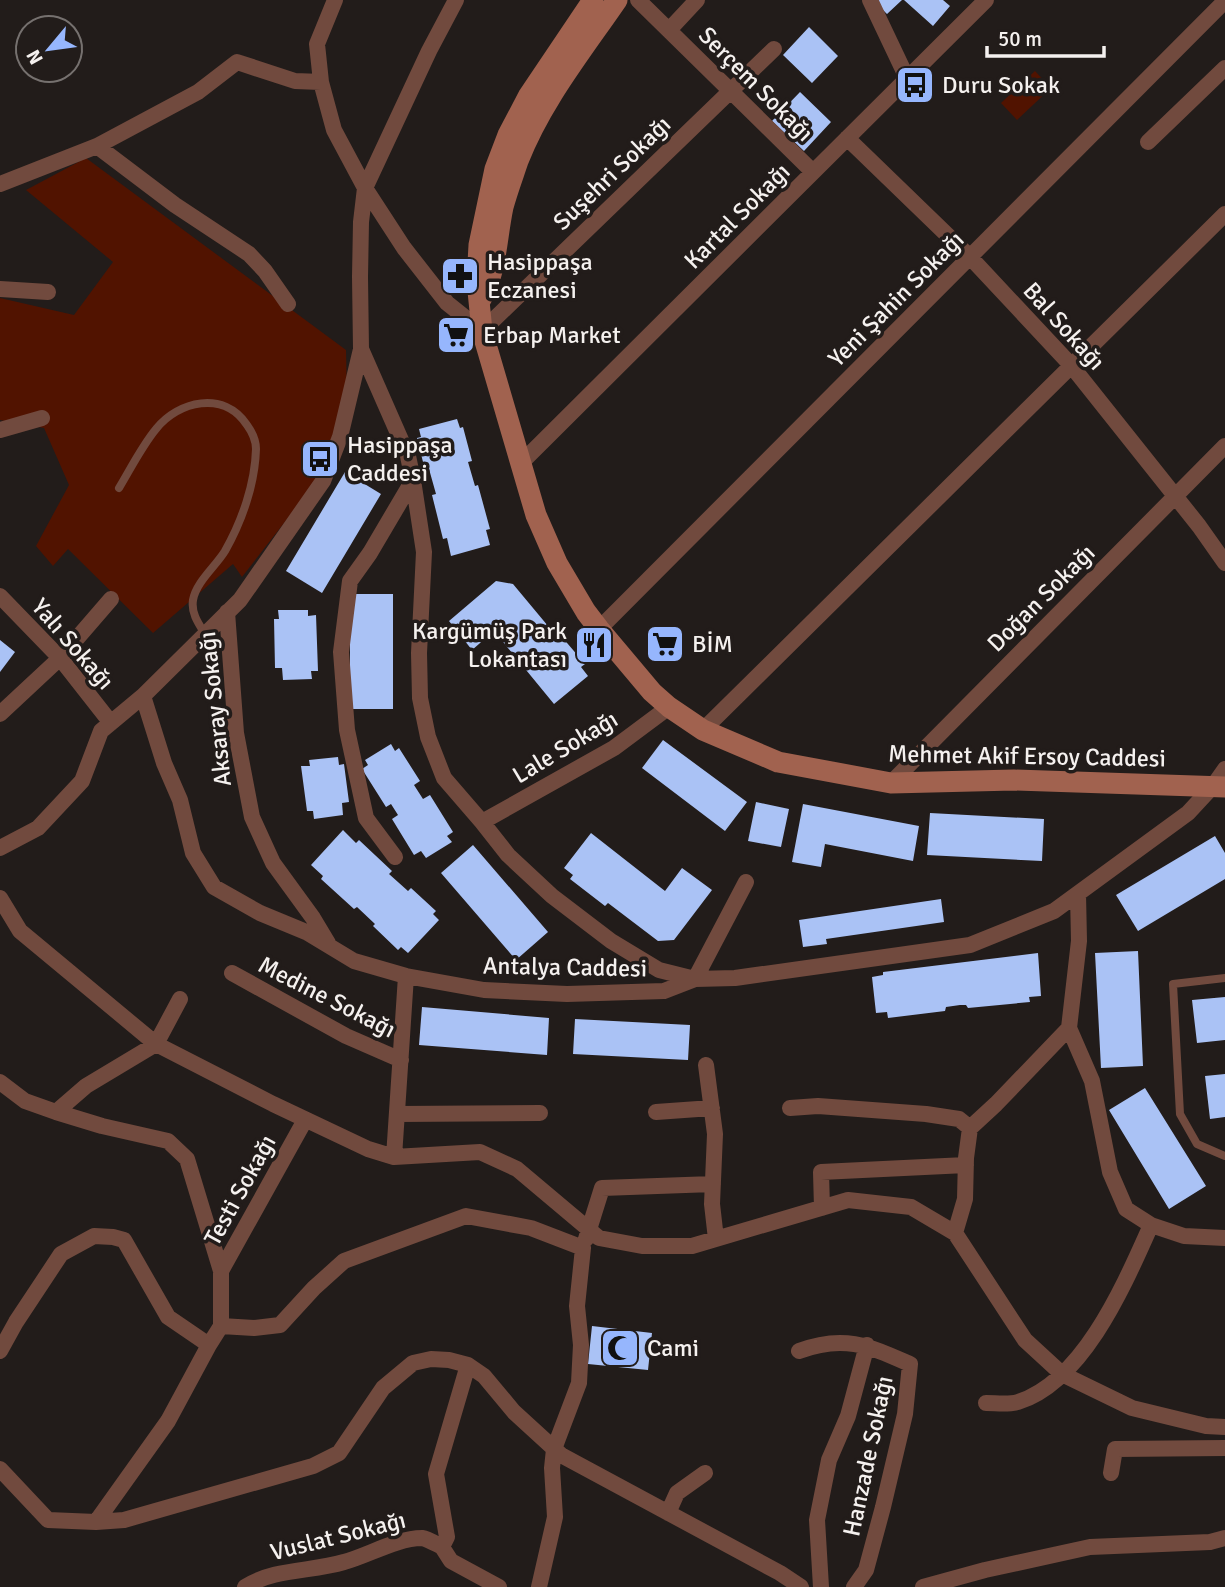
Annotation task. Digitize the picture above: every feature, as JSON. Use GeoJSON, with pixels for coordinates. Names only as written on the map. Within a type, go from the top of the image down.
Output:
{"type":"FeatureCollection","features":[{"type":"Feature","properties":{"kind":"main road","name":"Mehmet Akif Ersoy Caddesi"},"geometry":{"type":"LineString","coordinates":[[593,0],[529,95],[508,135],[495,169],[478,244],[477,281],[482,331],[536,515],[557,563],[599,629],[652,692],[669,707],[703,730],[778,762],[891,783],[1014,780],[1219,787]]}},
{"type":"Feature","properties":{"kind":"main road","name":"Mehmet Akif Ersoy Caddesi"},"geometry":{"type":"LineString","coordinates":[[479,303],[490,284],[504,206],[519,160],[558,87],[617,0]]}},
{"type":"Feature","properties":{"kind":"street"},"geometry":{"type":"LineString","coordinates":[[335,0],[317,44],[321,82],[334,130],[365,188],[404,248],[447,303],[482,331]]}},
{"type":"Feature","properties":{"kind":"street"},"geometry":{"type":"LineString","coordinates":[[0,848],[38,828],[82,781],[101,731],[143,696],[240,600],[323,481],[340,437],[361,349],[359,277],[365,188],[456,0]]}},
{"type":"Feature","properties":{"kind":"street","name":"Serçem Sokağı"},"geometry":{"type":"LineString","coordinates":[[638,0],[813,172]]}},
{"type":"Feature","properties":{"kind":"street"},"geometry":{"type":"LineString","coordinates":[[669,30],[696,0]]}},
{"type":"Feature","properties":{"kind":"street"},"geometry":{"type":"LineString","coordinates":[[870,0],[907,78]]}},
{"type":"Feature","properties":{"kind":"street","name":"Kartal Sokağı"},"geometry":{"type":"LineString","coordinates":[[520,464],[986,0]]}},
{"type":"Feature","properties":{"kind":"street","name":"Yeni Şahin Sokağı"},"geometry":{"type":"LineString","coordinates":[[599,629],[1225,1]]}},
{"type":"Feature","properties":{"kind":"street","name":"Suşehri Sokağı"},"geometry":{"type":"LineString","coordinates":[[482,331],[774,49]]}},
{"type":"Feature","properties":{"kind":"street"},"geometry":{"type":"LineString","coordinates":[[0,184],[97,146],[198,92],[237,62],[295,80],[321,82]]}},
{"type":"Feature","properties":{"kind":"street"},"geometry":{"type":"LineString","coordinates":[[1148,142],[1225,68]]}},
{"type":"Feature","properties":{"kind":"street","name":"Bal Sokağı"},"geometry":{"type":"LineString","coordinates":[[846,138],[970,257],[1070,364],[1175,495],[1225,563]]}},
{"type":"Feature","properties":{"kind":"street"},"geometry":{"type":"LineString","coordinates":[[97,146],[175,205],[249,254],[265,271],[288,304]]}},
{"type":"Feature","properties":{"kind":"street"},"geometry":{"type":"LineString","coordinates":[[703,730],[1070,364],[1225,214]]}},
{"type":"Feature","properties":{"kind":"street"},"geometry":{"type":"LineString","coordinates":[[0,289],[48,292]]}},
{"type":"Feature","properties":{"kind":"street"},"geometry":{"type":"LineString","coordinates":[[361,349],[408,456],[413,480],[424,552],[419,653],[420,698],[428,737],[444,778],[508,855],[552,896],[611,941],[660,970],[695,979],[746,882]]}},
{"type":"Feature","properties":{"kind":"street"},"geometry":{"type":"LineString","coordinates":[[0,430],[42,418]]}},
{"type":"Feature","properties":{"kind":"street","name":"Doğan Sokağı"},"geometry":{"type":"LineString","coordinates":[[891,783],[1225,446]]}},
{"type":"Feature","properties":{"kind":"street"},"geometry":{"type":"LineString","coordinates":[[395,857],[366,818],[347,730],[341,652],[350,581],[413,480]]}},
{"type":"Feature","properties":{"kind":"street","name":"Yalı Sokağı"},"geometry":{"type":"LineString","coordinates":[[0,596],[60,658],[111,723]]}},
{"type":"Feature","properties":{"kind":"street"},"geometry":{"type":"LineString","coordinates":[[0,714],[60,658],[111,599]]}},
{"type":"Feature","properties":{"kind":"street","name":"Aksaray Sokağı"},"geometry":{"type":"LineString","coordinates":[[227,612],[236,733],[252,817],[273,863],[330,946]]}},
{"type":"Feature","properties":{"kind":"street","name":"Antalya Caddesi"},"geometry":{"type":"LineString","coordinates":[[143,696],[164,763],[180,800],[192,853],[214,887],[260,913],[306,932],[354,961],[406,976],[484,990],[567,995],[664,991],[695,979],[735,978],[970,945],[1054,911],[1188,813],[1219,787]]}},
{"type":"Feature","properties":{"kind":"street","name":"Lale Sokağı"},"geometry":{"type":"LineString","coordinates":[[482,822],[614,748],[669,707]]}},
{"type":"Feature","properties":{"kind":"street"},"geometry":{"type":"LineString","coordinates":[[1219,787],[1225,769]]}},
{"type":"Feature","properties":{"kind":"street"},"geometry":{"type":"LineString","coordinates":[[1078,894],[1079,941],[1069,1028],[1092,1081],[1110,1172],[1126,1209],[1151,1225],[1184,1236],[1225,1238]]}},
{"type":"Feature","properties":{"kind":"street"},"geometry":{"type":"LineString","coordinates":[[0,898],[20,931],[156,1044],[368,1149],[394,1157],[480,1152],[517,1170],[599,1238],[642,1246],[692,1246],[848,1200],[911,1207],[956,1233],[1025,1340],[1062,1374],[1132,1408],[1206,1426],[1225,1427]]}},
{"type":"Feature","properties":{"kind":"street","name":"Medine Sokağı"},"geometry":{"type":"LineString","coordinates":[[232,974],[346,1036],[401,1060]]}},
{"type":"Feature","properties":{"kind":"street"},"geometry":{"type":"LineString","coordinates":[[394,1157],[406,976]]}},
{"type":"Feature","properties":{"kind":"street"},"geometry":{"type":"LineString","coordinates":[[56,1112],[86,1086],[156,1044],[180,999]]}},
{"type":"Feature","properties":{"kind":"street"},"geometry":{"type":"LineString","coordinates":[[956,1233],[965,1199],[970,1128],[1069,1028]]}},
{"type":"Feature","properties":{"kind":"street"},"geometry":{"type":"LineString","coordinates":[[706,1065],[715,1134],[712,1204],[716,1239]]}},
{"type":"Feature","properties":{"kind":"street"},"geometry":{"type":"LineString","coordinates":[[0,1083],[25,1101],[56,1112],[102,1126],[168,1140],[187,1159],[221,1271]]}},
{"type":"Feature","properties":{"kind":"street"},"geometry":{"type":"LineString","coordinates":[[790,1108],[818,1106],[926,1114],[959,1119],[970,1128]]}},
{"type":"Feature","properties":{"kind":"street"},"geometry":{"type":"LineString","coordinates":[[656,1111],[712,1108]]}},
{"type":"Feature","properties":{"kind":"street"},"geometry":{"type":"LineString","coordinates":[[398,1114],[540,1113]]}},
{"type":"Feature","properties":{"kind":"street","name":"Testi Sokağı"},"geometry":{"type":"LineString","coordinates":[[221,1326],[221,1271],[305,1120]]}},
{"type":"Feature","properties":{"kind":"street"},"geometry":{"type":"LineString","coordinates":[[822,1208],[821,1172],[966,1165]]}},
{"type":"Feature","properties":{"kind":"street"},"geometry":{"type":"LineString","coordinates":[[539,1587],[555,1517],[552,1468],[554,1449],[579,1383],[581,1345],[577,1306],[583,1248],[602,1188],[713,1184]]}},
{"type":"Feature","properties":{"kind":"street"},"geometry":{"type":"LineString","coordinates":[[96,1522],[168,1421],[221,1326],[254,1328],[280,1325],[314,1288],[344,1261],[466,1216],[531,1228],[583,1248]]}},
{"type":"Feature","properties":{"kind":"street"},"geometry":{"type":"LineString","coordinates":[[986,1403],[1017,1403],[1051,1384],[1062,1374],[1088,1345],[1118,1299],[1151,1225]]}},
{"type":"Feature","properties":{"kind":"street"},"geometry":{"type":"LineString","coordinates":[[0,1351],[8,1322],[61,1254],[94,1236],[124,1240],[168,1317],[209,1345]]}},
{"type":"Feature","properties":{"kind":"street","name":"Hanzade Sokağı"},"geometry":{"type":"LineString","coordinates":[[799,1351],[838,1341],[867,1345],[910,1364],[905,1414],[883,1507],[866,1570],[855,1587]]}},
{"type":"Feature","properties":{"kind":"street"},"geometry":{"type":"LineString","coordinates":[[821,1587],[817,1520],[829,1460],[848,1416],[867,1345]]}},
{"type":"Feature","properties":{"kind":"street"},"geometry":{"type":"LineString","coordinates":[[0,1469],[48,1520],[124,1520],[313,1466],[338,1453],[383,1388],[413,1363],[431,1359],[449,1360],[468,1365],[484,1376],[514,1412],[561,1455],[801,1587]]}},
{"type":"Feature","properties":{"kind":"street"},"geometry":{"type":"LineString","coordinates":[[468,1365],[436,1474],[447,1537],[442,1547],[451,1561],[499,1587]]}},
{"type":"Feature","properties":{"kind":"street"},"geometry":{"type":"LineString","coordinates":[[1111,1473],[1115,1449],[1225,1448]]}},
{"type":"Feature","properties":{"kind":"street"},"geometry":{"type":"LineString","coordinates":[[668,1513],[677,1493],[705,1473]]}},
{"type":"Feature","properties":{"kind":"street","name":"Vuslat Sokağı"},"geometry":{"type":"LineString","coordinates":[[245,1587],[256,1580],[295,1570],[323,1568],[349,1561],[378,1548],[423,1538],[442,1547]]}},
{"type":"Feature","properties":{"kind":"street"},"geometry":{"type":"LineString","coordinates":[[923,1587],[1090,1547],[1210,1542],[1225,1538]]}},
{"type":"Feature","properties":{"kind":"lane"},"geometry":{"type":"LineString","coordinates":[[119,488],[158,425],[180,409],[205,402],[220,405],[244,420],[252,432],[256,446],[247,499],[225,551],[195,593],[193,611],[205,634]]}},
{"type":"Feature","properties":{"kind":"lane"},"geometry":{"type":"LineString","coordinates":[[1225,978],[1173,984],[1180,1114],[1197,1144],[1225,1156]]}},
{"type":"Feature","properties":{"kind":"shaded area"},"geometry":{"type":"Polygon","coordinates":[[[1035,71],[1051,88],[1017,120],[1001,103],[1035,71]]]}},
{"type":"Feature","properties":{"kind":"shaded area"},"geometry":{"type":"Polygon","coordinates":[[[86,158],[346,350],[347,396],[323,473],[242,577],[233,564],[153,633],[68,549],[53,566],[36,546],[69,485],[44,428],[0,420],[0,298],[74,315],[113,262],[26,190],[86,158]]]}},
{"type":"Feature","properties":{"kind":"building"},"geometry":{"type":"Polygon","coordinates":[[[873,0],[902,0],[887,14],[873,0]]]}},
{"type":"Feature","properties":{"kind":"building"},"geometry":{"type":"Polygon","coordinates":[[[904,0],[943,0],[950,6],[933,26],[904,0]]]}},
{"type":"Feature","properties":{"kind":"building"},"geometry":{"type":"Polygon","coordinates":[[[809,27],[838,56],[812,83],[783,55],[809,27]]]}},
{"type":"Feature","properties":{"kind":"building"},"geometry":{"type":"Polygon","coordinates":[[[800,92],[831,122],[804,151],[772,121],[800,92]]]}},
{"type":"Feature","properties":{"kind":"building"},"geometry":{"type":"Polygon","coordinates":[[[457,419],[460,428],[463,427],[472,461],[468,462],[475,486],[478,485],[490,529],[486,530],[490,545],[451,556],[447,538],[443,539],[432,495],[436,494],[429,469],[425,470],[417,438],[421,437],[419,429],[457,419]]]}},
{"type":"Feature","properties":{"kind":"building"},"geometry":{"type":"Polygon","coordinates":[[[345,472],[381,494],[322,593],[286,571],[345,472]]]}},
{"type":"Feature","properties":{"kind":"building"},"geometry":{"type":"Polygon","coordinates":[[[496,581],[513,584],[553,632],[556,630],[585,664],[581,667],[588,676],[554,704],[494,631],[472,650],[449,621],[496,581]]]}},
{"type":"Feature","properties":{"kind":"building"},"geometry":{"type":"Polygon","coordinates":[[[350,594],[393,594],[393,709],[350,709],[350,594]]]}},
{"type":"Feature","properties":{"kind":"building"},"geometry":{"type":"Polygon","coordinates":[[[278,610],[308,610],[308,616],[316,615],[318,671],[311,671],[312,679],[283,680],[282,668],[275,668],[274,619],[279,619],[278,610]]]}},
{"type":"Feature","properties":{"kind":"building"},"geometry":{"type":"Polygon","coordinates":[[[0,640],[15,652],[0,672],[0,640]]]}},
{"type":"Feature","properties":{"kind":"building"},"geometry":{"type":"Polygon","coordinates":[[[663,740],[747,802],[725,831],[642,768],[663,740]]]}},
{"type":"Feature","properties":{"kind":"building"},"geometry":{"type":"Polygon","coordinates":[[[391,744],[395,751],[399,748],[420,781],[414,785],[423,799],[430,795],[453,832],[447,836],[452,842],[426,858],[421,851],[414,855],[392,819],[398,815],[391,804],[386,807],[362,769],[368,765],[365,760],[391,744]]]}},
{"type":"Feature","properties":{"kind":"building"},"geometry":{"type":"Polygon","coordinates":[[[338,757],[339,765],[344,764],[349,802],[342,803],[343,815],[314,819],[313,811],[307,811],[301,766],[310,766],[309,760],[338,757]]]}},
{"type":"Feature","properties":{"kind":"building"},"geometry":{"type":"Polygon","coordinates":[[[756,802],[789,809],[781,847],[748,841],[756,802]]]}},
{"type":"Feature","properties":{"kind":"building"},"geometry":{"type":"Polygon","coordinates":[[[803,804],[919,826],[913,861],[825,844],[821,867],[792,862],[803,804]]]}},
{"type":"Feature","properties":{"kind":"building"},"geometry":{"type":"Polygon","coordinates":[[[930,813],[1044,819],[1042,861],[927,855],[930,813]]]}},
{"type":"Feature","properties":{"kind":"building"},"geometry":{"type":"Polygon","coordinates":[[[343,830],[356,843],[359,840],[392,871],[389,874],[408,891],[411,888],[436,911],[433,914],[439,920],[408,953],[401,947],[398,950],[357,907],[354,909],[321,879],[323,876],[311,865],[343,830]]]}},
{"type":"Feature","properties":{"kind":"building"},"geometry":{"type":"Polygon","coordinates":[[[591,833],[665,891],[682,868],[712,890],[674,940],[658,941],[608,903],[605,906],[570,879],[573,875],[564,868],[591,833]]]}},
{"type":"Feature","properties":{"kind":"building"},"geometry":{"type":"Polygon","coordinates":[[[1215,836],[1225,853],[1225,879],[1138,931],[1116,895],[1215,836]]]}},
{"type":"Feature","properties":{"kind":"building"},"geometry":{"type":"Polygon","coordinates":[[[473,845],[548,932],[516,960],[441,873],[473,845]]]}},
{"type":"Feature","properties":{"kind":"building"},"geometry":{"type":"Polygon","coordinates":[[[941,899],[944,922],[826,939],[827,944],[803,947],[799,920],[941,899]]]}},
{"type":"Feature","properties":{"kind":"building"},"geometry":{"type":"Polygon","coordinates":[[[1138,951],[1143,1066],[1101,1068],[1095,953],[1138,951]]]}},
{"type":"Feature","properties":{"kind":"building"},"geometry":{"type":"Polygon","coordinates":[[[1038,953],[1041,996],[1029,997],[1030,1002],[968,1008],[966,1005],[960,1005],[946,1007],[945,1011],[888,1018],[887,1012],[876,1013],[872,977],[883,975],[883,972],[1038,953]]]}},
{"type":"Feature","properties":{"kind":"building"},"geometry":{"type":"Polygon","coordinates":[[[1225,997],[1225,1040],[1197,1043],[1192,1000],[1225,997]]]}},
{"type":"Feature","properties":{"kind":"building"},"geometry":{"type":"Polygon","coordinates":[[[422,1007],[549,1018],[547,1055],[419,1045],[422,1007]]]}},
{"type":"Feature","properties":{"kind":"building"},"geometry":{"type":"Polygon","coordinates":[[[575,1019],[690,1025],[688,1060],[573,1054],[575,1019]]]}},
{"type":"Feature","properties":{"kind":"building"},"geometry":{"type":"Polygon","coordinates":[[[1225,1074],[1225,1117],[1210,1119],[1205,1076],[1225,1074]]]}},
{"type":"Feature","properties":{"kind":"building"},"geometry":{"type":"Polygon","coordinates":[[[1145,1088],[1206,1186],[1169,1209],[1109,1110],[1145,1088]]]}},
{"type":"Feature","properties":{"kind":"building","name":"Cami"},"geometry":{"type":"Polygon","coordinates":[[[592,1326],[652,1333],[648,1370],[588,1364],[592,1326]]]}},
{"type":"Feature","properties":{"kind":"place","name":"Duru Sokak"},"geometry":{"type":"Point","coordinates":[915,85]}},
{"type":"Feature","properties":{"kind":"place","name":"Hasippaşa Eczanesi"},"geometry":{"type":"Point","coordinates":[460,276]}},
{"type":"Feature","properties":{"kind":"place","name":"Erbap Market"},"geometry":{"type":"Point","coordinates":[456,335]}},
{"type":"Feature","properties":{"kind":"place","name":"Hasippaşa Caddesi"},"geometry":{"type":"Point","coordinates":[320,459]}},
{"type":"Feature","properties":{"kind":"place","name":"BİM"},"geometry":{"type":"Point","coordinates":[665,644]}},
{"type":"Feature","properties":{"kind":"place","name":"Kargümüş Park Lokantası"},"geometry":{"type":"Point","coordinates":[594,645]}},
{"type":"Feature","properties":{"kind":"place","name":"Cami"},"geometry":{"type":"Point","coordinates":[620,1348]}}]}
